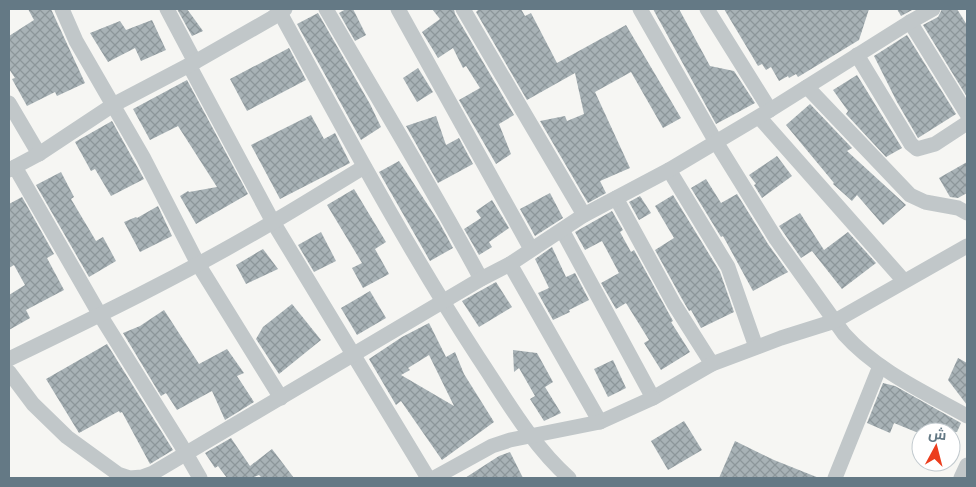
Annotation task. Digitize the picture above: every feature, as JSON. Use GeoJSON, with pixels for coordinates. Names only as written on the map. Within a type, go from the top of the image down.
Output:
{"type":"FeatureCollection","features":[{"type":"Feature","properties":{"kind":"street"},"geometry":{"type":"LineString","coordinates":[[62,9],[76,41],[143,157],[198,264],[280,398]]}},
{"type":"Feature","properties":{"kind":"street"},"geometry":{"type":"LineString","coordinates":[[167,9],[192,64],[273,222],[428,478]]}},
{"type":"Feature","properties":{"kind":"street"},"geometry":{"type":"LineString","coordinates":[[326,9],[445,211],[481,279]]}},
{"type":"Feature","properties":{"kind":"street"},"geometry":{"type":"LineString","coordinates":[[398,9],[531,249]]}},
{"type":"Feature","properties":{"kind":"street"},"geometry":{"type":"LineString","coordinates":[[463,9],[584,215]]}},
{"type":"Feature","properties":{"kind":"street"},"geometry":{"type":"LineString","coordinates":[[640,9],[716,142],[776,239],[835,321],[857,348],[880,366],[896,377],[967,416]]}},
{"type":"Feature","properties":{"kind":"street"},"geometry":{"type":"LineString","coordinates":[[707,9],[764,114],[904,282]]}},
{"type":"Feature","properties":{"kind":"street"},"geometry":{"type":"LineString","coordinates":[[9,372],[32,404],[67,437],[118,474],[130,478],[142,478],[154,473],[481,279],[510,264],[584,215],[669,170],[764,114],[933,9]]}},
{"type":"Feature","properties":{"kind":"street"},"geometry":{"type":"LineString","coordinates":[[200,478],[12,169],[39,154],[113,105],[192,64],[272,18],[281,10],[364,166],[442,302],[530,436],[556,467],[569,478]]}},
{"type":"Feature","properties":{"kind":"street"},"geometry":{"type":"LineString","coordinates":[[910,22],[967,114]]}},
{"type":"Feature","properties":{"kind":"street"},"geometry":{"type":"LineString","coordinates":[[857,55],[910,144],[916,149],[935,144],[967,123]]}},
{"type":"Feature","properties":{"kind":"street"},"geometry":{"type":"LineString","coordinates":[[807,87],[910,195],[925,202],[958,208],[967,213]]}},
{"type":"Feature","properties":{"kind":"street"},"geometry":{"type":"LineString","coordinates":[[9,103],[39,154]]}},
{"type":"Feature","properties":{"kind":"street"},"geometry":{"type":"LineString","coordinates":[[9,360],[198,264],[273,222],[364,166]]}},
{"type":"Feature","properties":{"kind":"street"},"geometry":{"type":"LineString","coordinates":[[669,170],[728,267],[756,348]]}},
{"type":"Feature","properties":{"kind":"street"},"geometry":{"type":"LineString","coordinates":[[616,198],[674,304],[712,364]]}},
{"type":"Feature","properties":{"kind":"street"},"geometry":{"type":"LineString","coordinates":[[562,230],[653,398]]}},
{"type":"Feature","properties":{"kind":"street"},"geometry":{"type":"LineString","coordinates":[[434,478],[492,446],[510,440],[600,422],[653,398],[712,364],[781,338],[835,321],[967,246]]}},
{"type":"Feature","properties":{"kind":"street"},"geometry":{"type":"LineString","coordinates":[[510,264],[600,422]]}},
{"type":"Feature","properties":{"kind":"street"},"geometry":{"type":"LineString","coordinates":[[835,478],[880,366]]}},
{"type":"Feature","properties":{"kind":"street"},"geometry":{"type":"LineString","coordinates":[[961,478],[967,465]]}},
{"type":"Feature","properties":{"kind":"building"},"geometry":{"type":"Polygon","coordinates":[[[28,9],[51,9],[85,83],[57,96],[55,92],[27,106],[12,79],[15,78],[9,69],[9,36],[34,20],[28,9]]]}},
{"type":"Feature","properties":{"kind":"building"},"geometry":{"type":"Polygon","coordinates":[[[177,9],[187,9],[203,31],[192,36],[177,9]]]}},
{"type":"Feature","properties":{"kind":"building"},"geometry":{"type":"Polygon","coordinates":[[[346,9],[353,9],[366,35],[355,41],[339,13],[346,9]]]}},
{"type":"Feature","properties":{"kind":"building"},"geometry":{"type":"Polygon","coordinates":[[[432,9],[454,9],[455,14],[514,115],[499,124],[511,154],[496,164],[459,100],[480,88],[466,66],[463,68],[453,48],[438,58],[422,32],[440,19],[432,9]]]}},
{"type":"Feature","properties":{"kind":"building"},"geometry":{"type":"Polygon","coordinates":[[[479,9],[521,9],[525,16],[531,13],[557,63],[626,25],[681,118],[663,128],[631,72],[595,92],[630,168],[600,181],[606,193],[588,203],[540,121],[565,116],[567,121],[584,114],[575,73],[527,100],[476,12],[479,9]]]}},
{"type":"Feature","properties":{"kind":"building"},"geometry":{"type":"Polygon","coordinates":[[[653,9],[679,9],[710,66],[734,71],[755,103],[716,124],[653,9]]]}},
{"type":"Feature","properties":{"kind":"building"},"geometry":{"type":"Polygon","coordinates":[[[724,9],[869,9],[859,40],[798,77],[796,74],[779,81],[771,67],[766,70],[762,64],[758,66],[724,9]]]}},
{"type":"Feature","properties":{"kind":"building"},"geometry":{"type":"Polygon","coordinates":[[[897,9],[914,9],[901,16],[897,9]]]}},
{"type":"Feature","properties":{"kind":"building"},"geometry":{"type":"Polygon","coordinates":[[[942,9],[957,9],[967,25],[967,97],[923,25],[938,17],[942,9]]]}},
{"type":"Feature","properties":{"kind":"building"},"geometry":{"type":"Polygon","coordinates":[[[318,13],[381,127],[361,140],[297,24],[318,13]]]}},
{"type":"Feature","properties":{"kind":"building"},"geometry":{"type":"Polygon","coordinates":[[[152,20],[166,50],[141,61],[135,48],[108,62],[90,33],[120,21],[126,30],[152,20]]]}},
{"type":"Feature","properties":{"kind":"building"},"geometry":{"type":"Polygon","coordinates":[[[907,35],[956,114],[918,138],[874,56],[907,35]]]}},
{"type":"Feature","properties":{"kind":"building"},"geometry":{"type":"Polygon","coordinates":[[[289,48],[306,80],[247,111],[230,79],[289,48]]]}},
{"type":"Feature","properties":{"kind":"building"},"geometry":{"type":"Polygon","coordinates":[[[418,68],[433,92],[417,102],[403,78],[418,68]]]}},
{"type":"Feature","properties":{"kind":"building"},"geometry":{"type":"Polygon","coordinates":[[[857,75],[902,148],[886,157],[846,114],[848,111],[833,90],[857,75]]]}},
{"type":"Feature","properties":{"kind":"building"},"geometry":{"type":"Polygon","coordinates":[[[187,80],[248,194],[196,224],[180,196],[188,191],[217,187],[178,126],[150,140],[133,109],[187,80]]]}},
{"type":"Feature","properties":{"kind":"building"},"geometry":{"type":"Polygon","coordinates":[[[810,104],[852,148],[847,151],[906,205],[883,225],[857,195],[852,201],[833,184],[786,125],[810,104]]]}},
{"type":"Feature","properties":{"kind":"building"},"geometry":{"type":"Polygon","coordinates":[[[311,115],[324,139],[335,133],[350,163],[280,199],[251,145],[311,115]]]}},
{"type":"Feature","properties":{"kind":"building"},"geometry":{"type":"Polygon","coordinates":[[[436,116],[446,145],[459,138],[473,164],[438,183],[406,126],[436,116]]]}},
{"type":"Feature","properties":{"kind":"building"},"geometry":{"type":"Polygon","coordinates":[[[112,121],[144,179],[111,196],[95,169],[91,171],[75,142],[112,121]]]}},
{"type":"Feature","properties":{"kind":"building"},"geometry":{"type":"Polygon","coordinates":[[[777,156],[792,176],[762,198],[754,185],[756,184],[749,175],[777,156]]]}},
{"type":"Feature","properties":{"kind":"building"},"geometry":{"type":"Polygon","coordinates":[[[399,161],[439,222],[453,248],[430,261],[379,172],[399,161]]]}},
{"type":"Feature","properties":{"kind":"building"},"geometry":{"type":"Polygon","coordinates":[[[967,162],[967,193],[958,198],[950,197],[939,178],[967,162]]]}},
{"type":"Feature","properties":{"kind":"building"},"geometry":{"type":"Polygon","coordinates":[[[61,172],[74,197],[71,199],[96,241],[103,237],[116,261],[89,277],[36,185],[61,172]]]}},
{"type":"Feature","properties":{"kind":"building"},"geometry":{"type":"Polygon","coordinates":[[[706,179],[721,203],[737,194],[788,272],[753,291],[723,236],[721,237],[691,188],[706,179]]]}},
{"type":"Feature","properties":{"kind":"building"},"geometry":{"type":"Polygon","coordinates":[[[354,189],[386,242],[375,249],[389,274],[363,288],[352,268],[362,263],[327,205],[354,189]]]}},
{"type":"Feature","properties":{"kind":"building"},"geometry":{"type":"Polygon","coordinates":[[[550,193],[563,218],[535,236],[520,209],[550,193]]]}},
{"type":"Feature","properties":{"kind":"building"},"geometry":{"type":"Polygon","coordinates":[[[673,195],[720,272],[734,312],[701,328],[691,310],[689,311],[655,250],[674,238],[655,206],[673,195]]]}},
{"type":"Feature","properties":{"kind":"building"},"geometry":{"type":"Polygon","coordinates":[[[640,196],[651,213],[639,220],[629,202],[640,196]]]}},
{"type":"Feature","properties":{"kind":"building"},"geometry":{"type":"Polygon","coordinates":[[[22,197],[54,254],[47,258],[64,290],[26,310],[30,318],[9,330],[9,295],[25,285],[14,265],[9,268],[9,204],[22,197]]]}},
{"type":"Feature","properties":{"kind":"building"},"geometry":{"type":"Polygon","coordinates":[[[492,200],[509,228],[489,242],[492,247],[479,255],[464,229],[481,218],[476,211],[492,200]]]}},
{"type":"Feature","properties":{"kind":"building"},"geometry":{"type":"Polygon","coordinates":[[[158,206],[172,236],[140,252],[124,222],[137,218],[158,206]]]}},
{"type":"Feature","properties":{"kind":"building"},"geometry":{"type":"Polygon","coordinates":[[[612,211],[623,230],[620,232],[631,252],[634,250],[673,321],[671,322],[690,352],[661,370],[644,343],[649,340],[626,303],[616,309],[601,283],[619,273],[602,241],[585,250],[575,232],[612,211]]]}},
{"type":"Feature","properties":{"kind":"building"},"geometry":{"type":"Polygon","coordinates":[[[800,213],[824,250],[848,232],[876,263],[842,289],[812,251],[801,258],[779,226],[800,213]]]}},
{"type":"Feature","properties":{"kind":"building"},"geometry":{"type":"Polygon","coordinates":[[[321,232],[336,261],[314,272],[298,245],[321,232]]]}},
{"type":"Feature","properties":{"kind":"building"},"geometry":{"type":"Polygon","coordinates":[[[552,247],[566,277],[575,273],[589,300],[553,320],[538,293],[549,288],[535,259],[552,247]]]}},
{"type":"Feature","properties":{"kind":"building"},"geometry":{"type":"Polygon","coordinates":[[[263,249],[278,269],[246,284],[236,265],[263,249]]]}},
{"type":"Feature","properties":{"kind":"building"},"geometry":{"type":"Polygon","coordinates":[[[496,282],[512,307],[479,327],[462,301],[496,282]]]}},
{"type":"Feature","properties":{"kind":"building"},"geometry":{"type":"Polygon","coordinates":[[[370,291],[386,318],[357,335],[341,308],[370,291]]]}},
{"type":"Feature","properties":{"kind":"building"},"geometry":{"type":"Polygon","coordinates":[[[292,304],[321,340],[279,374],[256,339],[263,327],[292,304]]]}},
{"type":"Feature","properties":{"kind":"building"},"geometry":{"type":"Polygon","coordinates":[[[164,310],[199,364],[227,349],[244,373],[237,376],[254,402],[225,420],[212,391],[177,410],[166,393],[161,396],[123,333],[140,326],[164,310]]]}},
{"type":"Feature","properties":{"kind":"building"},"geometry":{"type":"Polygon","coordinates":[[[429,323],[446,357],[455,352],[464,374],[494,422],[442,460],[401,401],[396,405],[369,359],[402,337],[429,323]],[[429,355],[408,368],[410,370],[401,375],[454,406],[429,355]]]}},
{"type":"Feature","properties":{"kind":"building"},"geometry":{"type":"Polygon","coordinates":[[[107,344],[173,450],[150,464],[122,412],[120,413],[119,411],[79,433],[46,379],[107,344]]]}},
{"type":"Feature","properties":{"kind":"building"},"geometry":{"type":"Polygon","coordinates":[[[513,350],[537,353],[553,382],[545,387],[561,413],[544,421],[530,399],[535,396],[519,368],[514,372],[513,350]]]}},
{"type":"Feature","properties":{"kind":"building"},"geometry":{"type":"Polygon","coordinates":[[[958,358],[967,363],[967,405],[948,380],[958,358]]]}},
{"type":"Feature","properties":{"kind":"building"},"geometry":{"type":"Polygon","coordinates":[[[613,360],[626,388],[608,397],[594,369],[613,360]]]}},
{"type":"Feature","properties":{"kind":"building"},"geometry":{"type":"Polygon","coordinates":[[[883,383],[895,386],[959,422],[911,422],[911,430],[894,423],[890,433],[867,423],[883,383]]]}},
{"type":"Feature","properties":{"kind":"building"},"geometry":{"type":"Polygon","coordinates":[[[684,421],[702,450],[668,470],[651,441],[684,421]]]}},
{"type":"Feature","properties":{"kind":"building"},"geometry":{"type":"Polygon","coordinates":[[[231,438],[250,466],[272,449],[294,478],[262,478],[259,475],[251,478],[227,478],[218,466],[215,468],[205,453],[231,438]]]}},
{"type":"Feature","properties":{"kind":"building"},"geometry":{"type":"Polygon","coordinates":[[[735,441],[774,460],[819,478],[719,478],[735,441]]]}},
{"type":"Feature","properties":{"kind":"building"},"geometry":{"type":"Polygon","coordinates":[[[510,452],[523,478],[465,478],[499,456],[510,452]]]}}]}
